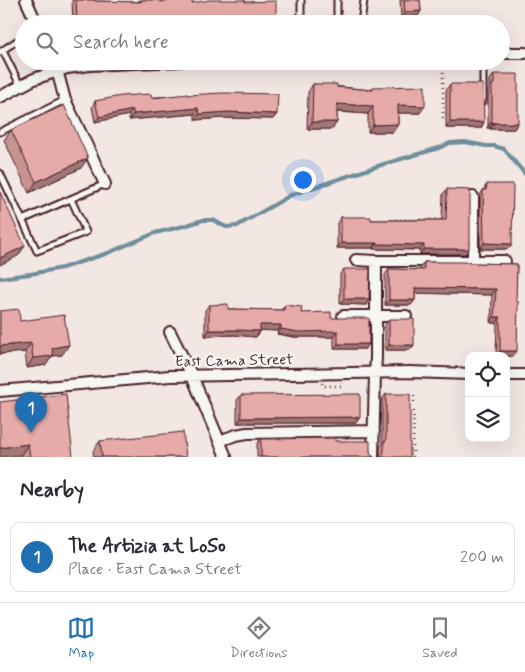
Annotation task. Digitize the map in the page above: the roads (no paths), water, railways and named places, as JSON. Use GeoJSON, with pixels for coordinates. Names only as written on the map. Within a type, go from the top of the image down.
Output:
{"type":"FeatureCollection","features":[{"type":"Feature","properties":{"kind":"street"},"geometry":{"type":"LineString","coordinates":[[26,0],[33,15]]}},
{"type":"Feature","properties":{"kind":"street"},"geometry":{"type":"LineString","coordinates":[[510,53],[525,53]]}},
{"type":"Feature","properties":{"kind":"street"},"geometry":{"type":"LineString","coordinates":[[0,97],[48,70]]}},
{"type":"Feature","properties":{"kind":"street"},"geometry":{"type":"LineString","coordinates":[[56,70],[65,100],[105,184]]}},
{"type":"Feature","properties":{"kind":"street"},"geometry":{"type":"LineString","coordinates":[[473,197],[473,261]]}},
{"type":"Feature","properties":{"kind":"street"},"geometry":{"type":"LineString","coordinates":[[356,260],[505,261]]}},
{"type":"Feature","properties":{"kind":"street"},"geometry":{"type":"LineString","coordinates":[[373,457],[376,261]]}},
{"type":"Feature","properties":{"kind":"street"},"geometry":{"type":"LineString","coordinates":[[343,316],[406,316]]}},
{"type":"Feature","properties":{"kind":"street"},"geometry":{"type":"LineString","coordinates":[[170,332],[192,376],[226,457]]}},
{"type":"Feature","properties":{"kind":"street","name":"East Cama Street"},"geometry":{"type":"LineString","coordinates":[[0,391],[146,378],[192,376],[374,373],[465,374]]}},
{"type":"Feature","properties":{"kind":"street"},"geometry":{"type":"LineString","coordinates":[[510,375],[525,375]]}},
{"type":"Feature","properties":{"kind":"street"},"geometry":{"type":"LineString","coordinates":[[219,441],[247,433],[374,431]]}},
{"type":"Feature","properties":{"kind":"lane"},"geometry":{"type":"LineString","coordinates":[[300,0],[301,15]]}},
{"type":"Feature","properties":{"kind":"lane"},"geometry":{"type":"LineString","coordinates":[[337,0],[337,15]]}},
{"type":"Feature","properties":{"kind":"lane"},"geometry":{"type":"LineString","coordinates":[[362,15],[364,0]]}},
{"type":"Feature","properties":{"kind":"lane"},"geometry":{"type":"LineString","coordinates":[[15,43],[2,52],[20,86]]}},
{"type":"Feature","properties":{"kind":"lane"},"geometry":{"type":"LineString","coordinates":[[483,70],[484,106]]}},
{"type":"Feature","properties":{"kind":"lane"},"geometry":{"type":"LineString","coordinates":[[0,132],[65,100]]}},
{"type":"Feature","properties":{"kind":"lane"},"geometry":{"type":"LineString","coordinates":[[0,173],[37,251],[86,232],[71,199]]}},
{"type":"Feature","properties":{"kind":"lane"},"geometry":{"type":"LineString","coordinates":[[22,220],[105,184]]}},
{"type":"Feature","properties":{"kind":"waterway"},"geometry":{"type":"LineString","coordinates":[[0,278],[62,268],[108,253],[155,233],[203,220],[213,220],[226,227],[237,226],[291,195],[450,143],[465,142],[504,149],[525,174]]}},
{"type":"Feature","properties":{"kind":"place","name":"The Artizia at LoSo"},"geometry":{"type":"Point","coordinates":[31,433]}}]}
